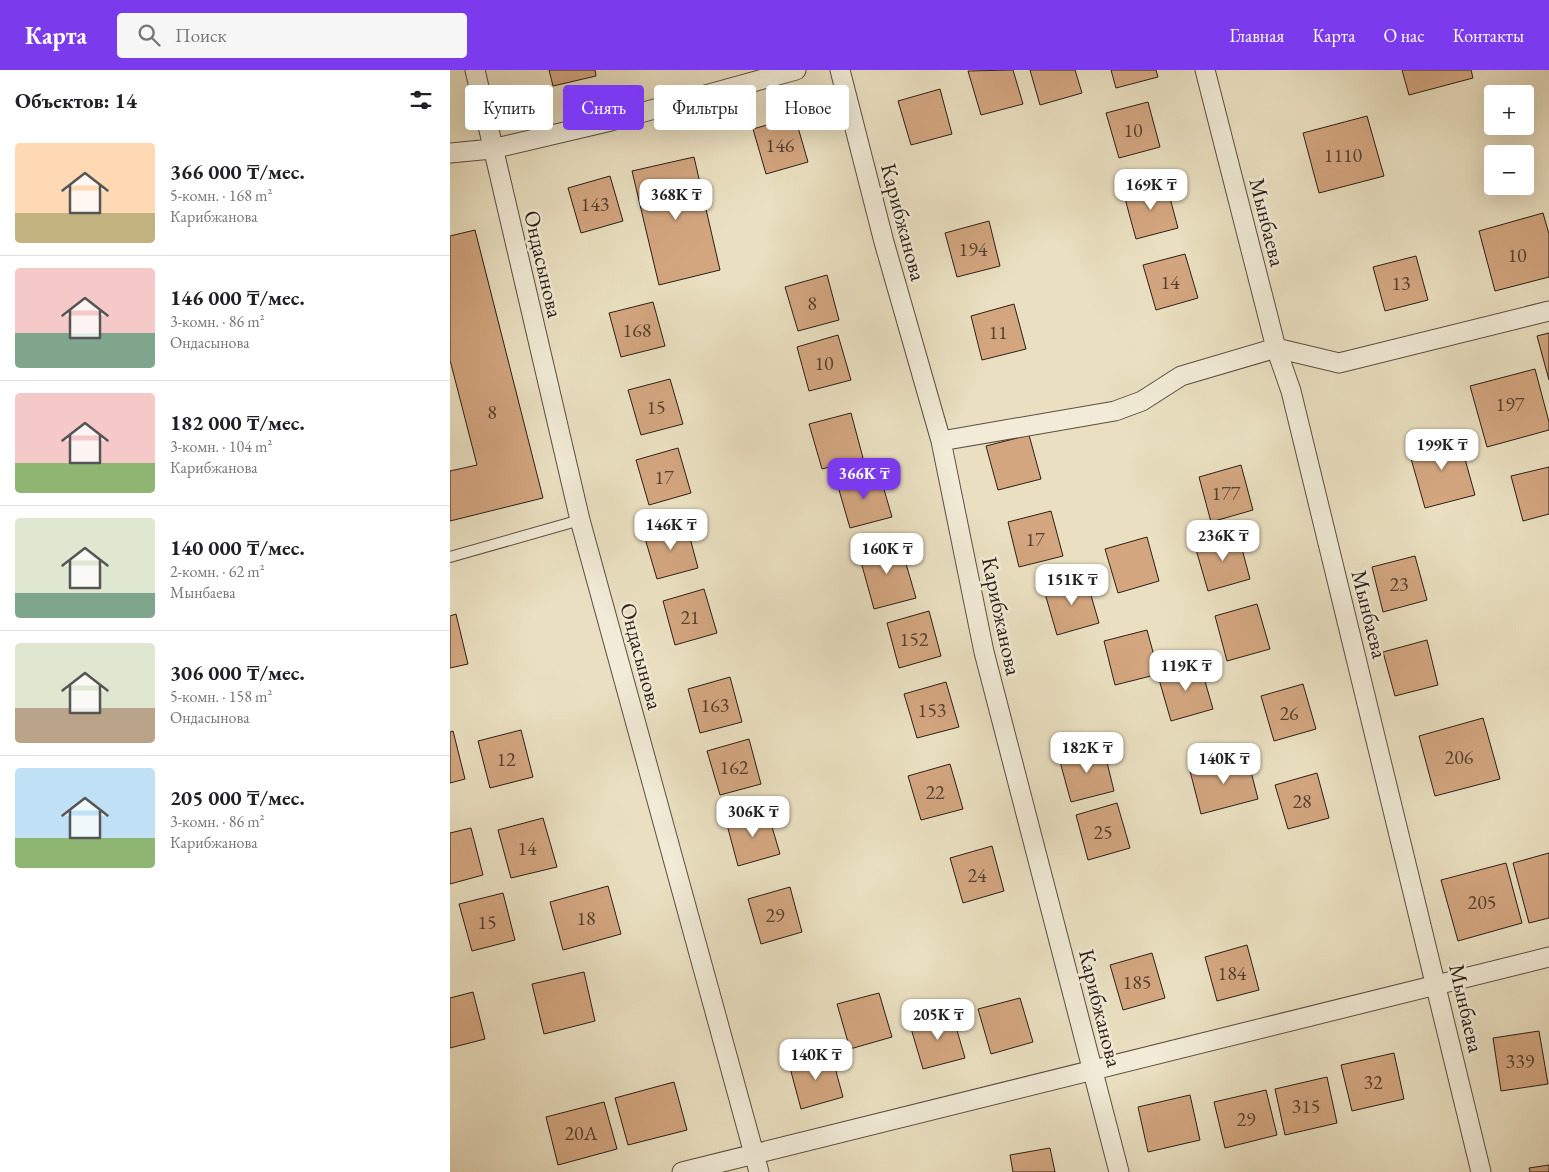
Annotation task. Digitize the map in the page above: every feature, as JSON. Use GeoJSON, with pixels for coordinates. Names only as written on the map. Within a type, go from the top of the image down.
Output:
{"type":"FeatureCollection","features":[{"type":"Feature","properties":{"kind":"street","name":"Ондасынова"},"geometry":{"type":"LineString","coordinates":[[475,70],[580,520],[756,1163]]}},
{"type":"Feature","properties":{"kind":"street"},"geometry":{"type":"LineString","coordinates":[[450,153],[492,149],[611,122],[796,70]]}},
{"type":"Feature","properties":{"kind":"street","name":"Карибжанова"},"geometry":{"type":"LineString","coordinates":[[840,70],[884,242],[941,441],[984,652],[1119,1172]]}},
{"type":"Feature","properties":{"kind":"street","name":"Мынбаева"},"geometry":{"type":"LineString","coordinates":[[1205,70],[1276,348],[1291,391],[1437,984],[1481,1172]]}},
{"type":"Feature","properties":{"kind":"street"},"geometry":{"type":"LineString","coordinates":[[941,441],[1114,411],[1142,402],[1181,376],[1276,348],[1339,364],[1549,311]]}},
{"type":"Feature","properties":{"kind":"street"},"geometry":{"type":"LineString","coordinates":[[682,1172],[756,1163],[1092,1070],[1549,957]]}},
{"type":"Feature","properties":{"kind":"lane"},"geometry":{"type":"LineString","coordinates":[[450,557],[580,520]]}},
{"type":"Feature","properties":{"kind":"building"},"geometry":{"type":"Polygon","coordinates":[[[549,70],[595,70],[596,76],[553,85],[549,70]]]}},
{"type":"Feature","properties":{"kind":"building"},"geometry":{"type":"Polygon","coordinates":[[[1013,70],[1023,104],[981,115],[968,71],[1013,70]]]}},
{"type":"Feature","properties":{"kind":"building"},"geometry":{"type":"Polygon","coordinates":[[[1030,70],[1075,70],[1082,93],[1040,105],[1030,70]]]}},
{"type":"Feature","properties":{"kind":"building"},"geometry":{"type":"Polygon","coordinates":[[[1111,70],[1156,70],[1158,77],[1116,88],[1111,70]]]}},
{"type":"Feature","properties":{"kind":"building"},"geometry":{"type":"Polygon","coordinates":[[[1402,70],[1471,70],[1473,78],[1409,95],[1402,70]]]}},
{"type":"Feature","properties":{"kind":"building"},"geometry":{"type":"Polygon","coordinates":[[[940,89],[952,134],[911,145],[898,101],[940,89]]]}},
{"type":"Feature","properties":{"kind":"building"},"geometry":{"type":"Polygon","coordinates":[[[1148,102],[1160,147],[1119,158],[1106,113],[1148,102]]]}},
{"type":"Feature","properties":{"kind":"building"},"geometry":{"type":"Polygon","coordinates":[[[1367,116],[1384,176],[1319,193],[1303,133],[1367,116]]]}},
{"type":"Feature","properties":{"kind":"building"},"geometry":{"type":"Polygon","coordinates":[[[766,125],[766,130],[799,130],[808,162],[766,174],[753,130],[756,130],[756,128],[766,125]]]}},
{"type":"Feature","properties":{"kind":"building"},"geometry":{"type":"Polygon","coordinates":[[[694,157],[720,270],[659,285],[632,171],[694,157]]]}},
{"type":"Feature","properties":{"kind":"building"},"geometry":{"type":"Polygon","coordinates":[[[610,176],[623,221],[581,233],[568,188],[610,176]]]}},
{"type":"Feature","properties":{"kind":"building"},"geometry":{"type":"Polygon","coordinates":[[[1166,183],[1178,228],[1136,239],[1124,195],[1166,183]]]}},
{"type":"Feature","properties":{"kind":"building"},"geometry":{"type":"Polygon","coordinates":[[[1543,213],[1549,234],[1549,277],[1495,291],[1479,231],[1543,213]]]}},
{"type":"Feature","properties":{"kind":"building"},"geometry":{"type":"Polygon","coordinates":[[[989,221],[1000,266],[957,277],[945,233],[989,221]]]}},
{"type":"Feature","properties":{"kind":"building"},"geometry":{"type":"Polygon","coordinates":[[[475,230],[543,498],[450,521],[450,471],[477,465],[450,360],[450,236],[475,230]]]}},
{"type":"Feature","properties":{"kind":"building"},"geometry":{"type":"Polygon","coordinates":[[[1185,254],[1198,298],[1156,310],[1143,265],[1185,254]]]}},
{"type":"Feature","properties":{"kind":"building"},"geometry":{"type":"Polygon","coordinates":[[[1416,256],[1428,300],[1385,311],[1373,267],[1416,256]]]}},
{"type":"Feature","properties":{"kind":"building"},"geometry":{"type":"Polygon","coordinates":[[[827,275],[839,320],[798,331],[785,287],[827,275]]]}},
{"type":"Feature","properties":{"kind":"building"},"geometry":{"type":"Polygon","coordinates":[[[653,302],[665,346],[621,357],[609,313],[653,302]]]}},
{"type":"Feature","properties":{"kind":"building"},"geometry":{"type":"Polygon","coordinates":[[[1014,304],[1026,349],[982,360],[971,316],[1014,304]]]}},
{"type":"Feature","properties":{"kind":"building"},"geometry":{"type":"Polygon","coordinates":[[[1549,333],[1549,380],[1537,336],[1549,333]]]}},
{"type":"Feature","properties":{"kind":"building"},"geometry":{"type":"Polygon","coordinates":[[[838,335],[851,380],[809,391],[797,347],[838,335]]]}},
{"type":"Feature","properties":{"kind":"building"},"geometry":{"type":"Polygon","coordinates":[[[1535,369],[1549,422],[1549,430],[1487,447],[1470,386],[1535,369]]]}},
{"type":"Feature","properties":{"kind":"building"},"geometry":{"type":"Polygon","coordinates":[[[670,379],[683,424],[641,435],[628,390],[670,379]]]}},
{"type":"Feature","properties":{"kind":"building"},"geometry":{"type":"Polygon","coordinates":[[[851,413],[863,458],[822,469],[809,424],[851,413]]]}},
{"type":"Feature","properties":{"kind":"building"},"geometry":{"type":"Polygon","coordinates":[[[1458,434],[1475,495],[1425,508],[1408,448],[1458,434]]]}},
{"type":"Feature","properties":{"kind":"building"},"geometry":{"type":"Polygon","coordinates":[[[1029,435],[1041,479],[998,490],[986,446],[1029,435]]]}},
{"type":"Feature","properties":{"kind":"building"},"geometry":{"type":"Polygon","coordinates":[[[678,448],[691,493],[649,505],[636,460],[678,448]]]}},
{"type":"Feature","properties":{"kind":"building"},"geometry":{"type":"Polygon","coordinates":[[[1241,465],[1253,510],[1211,522],[1199,477],[1241,465]]]}},
{"type":"Feature","properties":{"kind":"building"},"geometry":{"type":"Polygon","coordinates":[[[1549,467],[1549,514],[1523,521],[1511,476],[1549,467]]]}},
{"type":"Feature","properties":{"kind":"building"},"geometry":{"type":"Polygon","coordinates":[[[879,472],[892,517],[850,528],[837,483],[879,472]]]}},
{"type":"Feature","properties":{"kind":"building"},"geometry":{"type":"Polygon","coordinates":[[[1051,511],[1063,556],[1019,567],[1008,522],[1051,511]]]}},
{"type":"Feature","properties":{"kind":"building"},"geometry":{"type":"Polygon","coordinates":[[[686,523],[698,568],[657,579],[644,535],[686,523]]]}},
{"type":"Feature","properties":{"kind":"building"},"geometry":{"type":"Polygon","coordinates":[[[1238,534],[1250,579],[1208,591],[1195,546],[1238,534]]]}},
{"type":"Feature","properties":{"kind":"building"},"geometry":{"type":"Polygon","coordinates":[[[1147,537],[1159,581],[1118,593],[1105,549],[1147,537]]]}},
{"type":"Feature","properties":{"kind":"building"},"geometry":{"type":"Polygon","coordinates":[[[899,540],[916,598],[874,609],[858,551],[899,540]]]}},
{"type":"Feature","properties":{"kind":"building"},"geometry":{"type":"Polygon","coordinates":[[[1415,556],[1427,600],[1383,612],[1372,567],[1415,556]]]}},
{"type":"Feature","properties":{"kind":"building"},"geometry":{"type":"Polygon","coordinates":[[[1086,578],[1099,623],[1057,635],[1044,590],[1086,578]]]}},
{"type":"Feature","properties":{"kind":"building"},"geometry":{"type":"Polygon","coordinates":[[[704,589],[717,633],[675,645],[663,601],[704,589]]]}},
{"type":"Feature","properties":{"kind":"building"},"geometry":{"type":"Polygon","coordinates":[[[1257,604],[1270,649],[1227,661],[1215,616],[1257,604]]]}},
{"type":"Feature","properties":{"kind":"building"},"geometry":{"type":"Polygon","coordinates":[[[929,611],[941,656],[899,668],[887,623],[929,611]]]}},
{"type":"Feature","properties":{"kind":"building"},"geometry":{"type":"Polygon","coordinates":[[[456,614],[468,664],[450,668],[450,616],[456,614]]]}},
{"type":"Feature","properties":{"kind":"building"},"geometry":{"type":"Polygon","coordinates":[[[1147,630],[1159,674],[1115,685],[1104,641],[1147,630]]]}},
{"type":"Feature","properties":{"kind":"building"},"geometry":{"type":"Polygon","coordinates":[[[1427,640],[1438,685],[1395,696],[1383,652],[1427,640]]]}},
{"type":"Feature","properties":{"kind":"building"},"geometry":{"type":"Polygon","coordinates":[[[1200,664],[1213,709],[1171,721],[1158,676],[1200,664]]]}},
{"type":"Feature","properties":{"kind":"building"},"geometry":{"type":"Polygon","coordinates":[[[730,677],[742,722],[700,733],[688,689],[730,677]]]}},
{"type":"Feature","properties":{"kind":"building"},"geometry":{"type":"Polygon","coordinates":[[[946,682],[959,727],[917,738],[904,694],[946,682]]]}},
{"type":"Feature","properties":{"kind":"building"},"geometry":{"type":"Polygon","coordinates":[[[1303,684],[1316,729],[1274,741],[1261,696],[1303,684]]]}},
{"type":"Feature","properties":{"kind":"building"},"geometry":{"type":"Polygon","coordinates":[[[1483,718],[1500,779],[1435,796],[1419,736],[1483,718]]]}},
{"type":"Feature","properties":{"kind":"building"},"geometry":{"type":"Polygon","coordinates":[[[521,730],[533,777],[490,788],[478,741],[521,730]]]}},
{"type":"Feature","properties":{"kind":"building"},"geometry":{"type":"Polygon","coordinates":[[[453,731],[465,779],[450,783],[450,732],[453,731]]]}},
{"type":"Feature","properties":{"kind":"building"},"geometry":{"type":"Polygon","coordinates":[[[749,739],[761,784],[720,795],[707,751],[749,739]]]}},
{"type":"Feature","properties":{"kind":"building"},"geometry":{"type":"Polygon","coordinates":[[[1103,746],[1114,791],[1071,802],[1059,758],[1103,746]]]}},
{"type":"Feature","properties":{"kind":"building"},"geometry":{"type":"Polygon","coordinates":[[[1247,756],[1258,799],[1201,814],[1190,771],[1247,756]]]}},
{"type":"Feature","properties":{"kind":"building"},"geometry":{"type":"Polygon","coordinates":[[[950,764],[963,809],[921,820],[908,776],[950,764]]]}},
{"type":"Feature","properties":{"kind":"building"},"geometry":{"type":"Polygon","coordinates":[[[1317,773],[1329,818],[1288,829],[1275,785],[1317,773]]]}},
{"type":"Feature","properties":{"kind":"building"},"geometry":{"type":"Polygon","coordinates":[[[1117,803],[1130,848],[1088,860],[1076,815],[1117,803]]]}},
{"type":"Feature","properties":{"kind":"building"},"geometry":{"type":"Polygon","coordinates":[[[767,810],[780,854],[738,866],[726,821],[767,810]]]}},
{"type":"Feature","properties":{"kind":"building"},"geometry":{"type":"Polygon","coordinates":[[[543,818],[557,867],[511,878],[498,830],[543,818]]]}},
{"type":"Feature","properties":{"kind":"building"},"geometry":{"type":"Polygon","coordinates":[[[471,828],[483,875],[450,884],[450,833],[471,828]]]}},
{"type":"Feature","properties":{"kind":"building"},"geometry":{"type":"Polygon","coordinates":[[[992,846],[1004,891],[963,903],[950,858],[992,846]]]}},
{"type":"Feature","properties":{"kind":"building"},"geometry":{"type":"Polygon","coordinates":[[[1549,853],[1549,918],[1529,923],[1513,863],[1549,853]]]}},
{"type":"Feature","properties":{"kind":"building"},"geometry":{"type":"Polygon","coordinates":[[[1506,863],[1522,923],[1458,941],[1441,880],[1506,863]]]}},
{"type":"Feature","properties":{"kind":"building"},"geometry":{"type":"Polygon","coordinates":[[[608,886],[621,934],[563,950],[550,902],[608,886]]]}},
{"type":"Feature","properties":{"kind":"building"},"geometry":{"type":"Polygon","coordinates":[[[790,887],[802,932],[761,944],[748,899],[790,887]]]}},
{"type":"Feature","properties":{"kind":"building"},"geometry":{"type":"Polygon","coordinates":[[[503,893],[515,940],[472,951],[459,904],[503,893]]]}},
{"type":"Feature","properties":{"kind":"building"},"geometry":{"type":"Polygon","coordinates":[[[1247,945],[1259,990],[1217,1001],[1205,957],[1247,945]]]}},
{"type":"Feature","properties":{"kind":"building"},"geometry":{"type":"Polygon","coordinates":[[[1152,953],[1165,998],[1123,1010],[1110,965],[1152,953]]]}},
{"type":"Feature","properties":{"kind":"building"},"geometry":{"type":"Polygon","coordinates":[[[584,972],[595,1021],[544,1034],[532,984],[584,972]]]}},
{"type":"Feature","properties":{"kind":"building"},"geometry":{"type":"Polygon","coordinates":[[[473,992],[485,1039],[450,1048],[450,998],[473,992]]]}},
{"type":"Feature","properties":{"kind":"building"},"geometry":{"type":"Polygon","coordinates":[[[879,993],[892,1037],[850,1049],[837,1004],[879,993]]]}},
{"type":"Feature","properties":{"kind":"building"},"geometry":{"type":"Polygon","coordinates":[[[1020,998],[1033,1042],[991,1054],[978,1009],[1020,998]]]}},
{"type":"Feature","properties":{"kind":"building"},"geometry":{"type":"Polygon","coordinates":[[[952,1013],[965,1058],[923,1069],[910,1025],[952,1013]]]}},
{"type":"Feature","properties":{"kind":"building"},"geometry":{"type":"Polygon","coordinates":[[[1539,1031],[1548,1084],[1501,1091],[1493,1038],[1539,1031]]]}},
{"type":"Feature","properties":{"kind":"building"},"geometry":{"type":"Polygon","coordinates":[[[831,1053],[843,1097],[801,1109],[789,1064],[831,1053]]]}},
{"type":"Feature","properties":{"kind":"building"},"geometry":{"type":"Polygon","coordinates":[[[1394,1053],[1404,1099],[1352,1111],[1341,1065],[1394,1053]]]}},
{"type":"Feature","properties":{"kind":"building"},"geometry":{"type":"Polygon","coordinates":[[[1327,1077],[1337,1123],[1285,1135],[1275,1089],[1327,1077]]]}},
{"type":"Feature","properties":{"kind":"building"},"geometry":{"type":"Polygon","coordinates":[[[674,1082],[687,1130],[628,1145],[615,1098],[674,1082]]]}},
{"type":"Feature","properties":{"kind":"building"},"geometry":{"type":"Polygon","coordinates":[[[1266,1090],[1277,1135],[1225,1148],[1214,1102],[1266,1090]]]}},
{"type":"Feature","properties":{"kind":"building"},"geometry":{"type":"Polygon","coordinates":[[[1190,1095],[1200,1140],[1148,1152],[1138,1107],[1190,1095]]]}},
{"type":"Feature","properties":{"kind":"building"},"geometry":{"type":"Polygon","coordinates":[[[604,1102],[617,1149],[558,1165],[546,1117],[604,1102]]]}},
{"type":"Feature","properties":{"kind":"building"},"geometry":{"type":"Polygon","coordinates":[[[1050,1148],[1055,1172],[1013,1172],[1010,1155],[1050,1148]]]}},
{"type":"Feature","properties":{"kind":"building"},"geometry":{"type":"Polygon","coordinates":[[[1549,1165],[1549,1172],[1530,1172],[1529,1168],[1549,1165]]]}}]}
